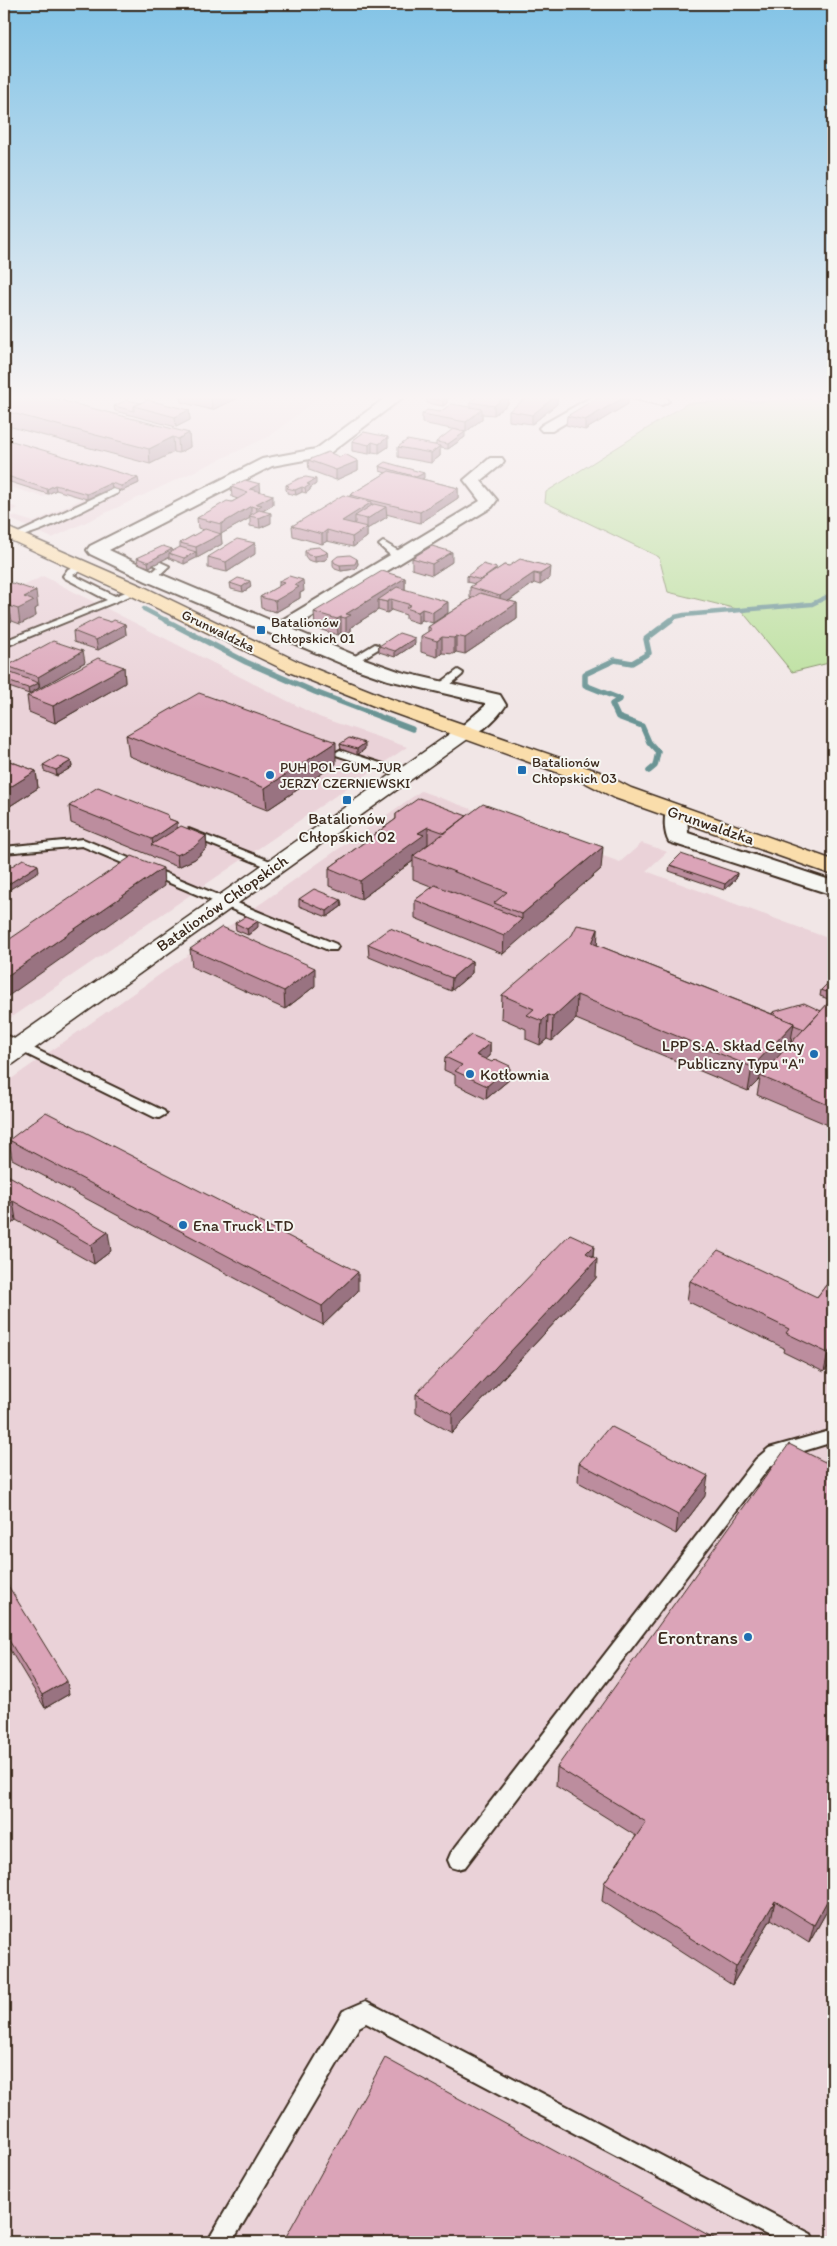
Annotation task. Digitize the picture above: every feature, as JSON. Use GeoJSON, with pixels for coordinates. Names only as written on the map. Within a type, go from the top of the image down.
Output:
{"type":"FeatureCollection","features":[{"type":"Feature","properties":{"kind":"main road","name":"Grunwaldzka"},"geometry":{"type":"LineString","coordinates":[[10,534],[137,591],[296,668],[465,732],[592,777],[632,786],[833,855]]}},
{"type":"Feature","properties":{"kind":"main road","name":"Grunwaldzka"},"geometry":{"type":"LineString","coordinates":[[592,777],[623,793],[833,868]]}},
{"type":"Feature","properties":{"kind":"street","name":"Grunwaldzka"},"geometry":{"type":"LineString","coordinates":[[194,500],[96,550],[155,570],[279,629],[352,661],[395,676],[493,699],[496,705],[493,710],[465,732]]}},
{"type":"Feature","properties":{"kind":"street"},"geometry":{"type":"LineString","coordinates":[[279,629],[402,556],[486,504],[489,500]]}},
{"type":"Feature","properties":{"kind":"street","name":"Batalionów Chłopskich"},"geometry":{"type":"LineString","coordinates":[[9,1048],[224,901],[465,732]]}},
{"type":"Feature","properties":{"kind":"street"},"geometry":{"type":"LineString","coordinates":[[676,812],[677,837],[833,888]]}},
{"type":"Feature","properties":{"kind":"lane"},"geometry":{"type":"LineString","coordinates":[[10,534],[50,523],[97,500]]}},
{"type":"Feature","properties":{"kind":"lane"},"geometry":{"type":"LineString","coordinates":[[383,545],[393,553],[402,556]]}},
{"type":"Feature","properties":{"kind":"lane"},"geometry":{"type":"LineString","coordinates":[[82,566],[71,571],[68,576],[115,600]]}},
{"type":"Feature","properties":{"kind":"lane"},"geometry":{"type":"LineString","coordinates":[[4,644],[137,591]]}},
{"type":"Feature","properties":{"kind":"lane"},"geometry":{"type":"LineString","coordinates":[[352,661],[375,647]]}},
{"type":"Feature","properties":{"kind":"lane"},"geometry":{"type":"LineString","coordinates":[[440,688],[458,673]]}},
{"type":"Feature","properties":{"kind":"lane"},"geometry":{"type":"LineString","coordinates":[[340,753],[404,774]]}},
{"type":"Feature","properties":{"kind":"lane"},"geometry":{"type":"LineString","coordinates":[[175,827],[274,866]]}},
{"type":"Feature","properties":{"kind":"lane"},"geometry":{"type":"LineString","coordinates":[[4,850],[83,842],[332,947]]}},
{"type":"Feature","properties":{"kind":"lane"},"geometry":{"type":"LineString","coordinates":[[9,1048],[159,1114]]}},
{"type":"Feature","properties":{"kind":"lane"},"geometry":{"type":"LineString","coordinates":[[458,1860],[762,1464],[775,1453],[833,1436]]}},
{"type":"Feature","properties":{"kind":"lane"},"geometry":{"type":"LineString","coordinates":[[218,2242],[351,2019],[366,2012],[803,2242]]}},
{"type":"Feature","properties":{"kind":"shaded area"},"geometry":{"type":"Polygon","coordinates":[[[80,500],[134,500],[52,538],[4,516],[4,503],[18,508],[7,514],[34,522],[80,500]]]}},
{"type":"Feature","properties":{"kind":"shaded area"},"geometry":{"type":"Polygon","coordinates":[[[43,576],[319,717],[407,747],[4,1022],[4,596],[43,576]]]}},
{"type":"Feature","properties":{"kind":"shaded area"},"geometry":{"type":"Polygon","coordinates":[[[421,791],[620,862],[642,843],[662,850],[667,852],[646,871],[833,940],[833,2242],[4,2242],[4,1084],[421,791]]]}},
{"type":"Feature","properties":{"kind":"green space"},"geometry":{"type":"Polygon","coordinates":[[[545,500],[833,500],[833,662],[792,672],[741,610],[668,592],[659,557],[545,502],[545,500]]]}},
{"type":"Feature","properties":{"kind":"building"},"geometry":{"type":"Polygon","coordinates":[[[236,500],[264,500],[256,504],[262,505],[257,508],[251,506],[221,524],[197,518],[227,501],[232,502],[236,500]]]}},
{"type":"Feature","properties":{"kind":"building"},"geometry":{"type":"Polygon","coordinates":[[[335,500],[363,500],[372,502],[342,521],[367,527],[352,537],[327,530],[322,534],[292,526],[335,500]]]}},
{"type":"Feature","properties":{"kind":"building"},"geometry":{"type":"Polygon","coordinates":[[[370,500],[439,500],[420,512],[370,500]]]}},
{"type":"Feature","properties":{"kind":"building"},"geometry":{"type":"Polygon","coordinates":[[[374,504],[386,507],[367,519],[355,516],[374,504]]]}},
{"type":"Feature","properties":{"kind":"building"},"geometry":{"type":"Polygon","coordinates":[[[259,510],[271,513],[259,518],[249,516],[259,510]]]}},
{"type":"Feature","properties":{"kind":"building"},"geometry":{"type":"Polygon","coordinates":[[[205,529],[221,534],[196,547],[180,543],[205,529]]]}},
{"type":"Feature","properties":{"kind":"building"},"geometry":{"type":"Polygon","coordinates":[[[237,539],[255,543],[226,562],[208,557],[237,539]]]}},
{"type":"Feature","properties":{"kind":"building"},"geometry":{"type":"Polygon","coordinates":[[[163,546],[172,549],[148,562],[137,558],[163,546]]]}},
{"type":"Feature","properties":{"kind":"building"},"geometry":{"type":"Polygon","coordinates":[[[432,546],[452,552],[432,564],[412,558],[432,546]]]}},
{"type":"Feature","properties":{"kind":"building"},"geometry":{"type":"Polygon","coordinates":[[[180,547],[196,552],[184,558],[169,553],[180,547]]]}},
{"type":"Feature","properties":{"kind":"building"},"geometry":{"type":"Polygon","coordinates":[[[319,547],[327,552],[315,556],[308,555],[305,551],[309,548],[319,547]]]}},
{"type":"Feature","properties":{"kind":"building"},"geometry":{"type":"Polygon","coordinates":[[[350,555],[357,559],[355,564],[340,565],[333,560],[338,556],[350,555]]]}},
{"type":"Feature","properties":{"kind":"building"},"geometry":{"type":"Polygon","coordinates":[[[520,559],[551,567],[540,574],[534,573],[500,596],[470,587],[504,565],[509,566],[520,559]]]}},
{"type":"Feature","properties":{"kind":"building"},"geometry":{"type":"Polygon","coordinates":[[[483,564],[497,568],[481,580],[467,576],[483,564]]]}},
{"type":"Feature","properties":{"kind":"building"},"geometry":{"type":"Polygon","coordinates":[[[382,571],[405,578],[346,614],[351,615],[345,618],[337,619],[314,612],[382,571]]]}},
{"type":"Feature","properties":{"kind":"building"},"geometry":{"type":"Polygon","coordinates":[[[289,576],[303,580],[295,585],[299,587],[275,601],[260,597],[284,583],[279,581],[289,576]]]}},
{"type":"Feature","properties":{"kind":"building"},"geometry":{"type":"Polygon","coordinates":[[[238,578],[250,581],[242,587],[230,583],[238,578]]]}},
{"type":"Feature","properties":{"kind":"building"},"geometry":{"type":"Polygon","coordinates":[[[12,583],[36,591],[24,597],[34,601],[18,609],[9,606],[4,608],[4,587],[12,583]]]}},
{"type":"Feature","properties":{"kind":"building"},"geometry":{"type":"Polygon","coordinates":[[[397,587],[448,602],[433,612],[422,609],[418,612],[406,608],[411,605],[391,599],[387,602],[378,600],[397,587]]]}},
{"type":"Feature","properties":{"kind":"building"},"geometry":{"type":"Polygon","coordinates":[[[480,593],[517,603],[465,638],[456,636],[454,638],[442,637],[437,641],[421,636],[432,629],[428,627],[480,593]]]}},
{"type":"Feature","properties":{"kind":"building"},"geometry":{"type":"Polygon","coordinates":[[[98,618],[111,622],[114,620],[125,624],[96,640],[73,631],[98,618]]]}},
{"type":"Feature","properties":{"kind":"building"},"geometry":{"type":"Polygon","coordinates":[[[399,633],[415,638],[395,651],[379,646],[399,633]]]}},
{"type":"Feature","properties":{"kind":"building"},"geometry":{"type":"Polygon","coordinates":[[[53,641],[83,651],[38,677],[7,666],[53,641]]]}},
{"type":"Feature","properties":{"kind":"building"},"geometry":{"type":"Polygon","coordinates":[[[98,658],[124,667],[53,706],[27,696],[98,658]]]}},
{"type":"Feature","properties":{"kind":"building"},"geometry":{"type":"Polygon","coordinates":[[[8,672],[39,683],[28,688],[4,680],[4,674],[8,672]]]}},
{"type":"Feature","properties":{"kind":"building"},"geometry":{"type":"Polygon","coordinates":[[[199,693],[336,742],[265,788],[126,735],[199,693]]]}},
{"type":"Feature","properties":{"kind":"building"},"geometry":{"type":"Polygon","coordinates":[[[349,738],[365,743],[357,749],[340,744],[349,738]]]}},
{"type":"Feature","properties":{"kind":"building"},"geometry":{"type":"Polygon","coordinates":[[[58,756],[71,761],[56,770],[43,765],[58,756]]]}},
{"type":"Feature","properties":{"kind":"building"},"geometry":{"type":"Polygon","coordinates":[[[4,759],[36,771],[7,789],[4,787],[4,759]]]}},
{"type":"Feature","properties":{"kind":"building"},"geometry":{"type":"Polygon","coordinates":[[[98,787],[168,815],[169,819],[177,822],[152,839],[69,806],[98,787]]]}},
{"type":"Feature","properties":{"kind":"building"},"geometry":{"type":"Polygon","coordinates":[[[419,798],[467,816],[445,833],[428,827],[418,833],[424,835],[360,881],[329,868],[396,819],[396,814],[419,798]]]}},
{"type":"Feature","properties":{"kind":"building"},"geometry":{"type":"Polygon","coordinates":[[[483,804],[603,847],[522,914],[494,903],[507,892],[413,856],[483,804]]]}},
{"type":"Feature","properties":{"kind":"building"},"geometry":{"type":"Polygon","coordinates":[[[181,826],[206,836],[194,847],[177,855],[151,845],[181,826]]]}},
{"type":"Feature","properties":{"kind":"building"},"geometry":{"type":"Polygon","coordinates":[[[681,854],[737,873],[725,884],[670,865],[681,854]]]}},
{"type":"Feature","properties":{"kind":"building"},"geometry":{"type":"Polygon","coordinates":[[[132,856],[163,868],[4,978],[4,943],[132,856]]]}},
{"type":"Feature","properties":{"kind":"building"},"geometry":{"type":"Polygon","coordinates":[[[23,859],[38,865],[4,887],[4,871],[23,859]]]}},
{"type":"Feature","properties":{"kind":"building"},"geometry":{"type":"Polygon","coordinates":[[[435,885],[522,919],[504,936],[415,900],[435,885]]]}},
{"type":"Feature","properties":{"kind":"building"},"geometry":{"type":"Polygon","coordinates":[[[314,889],[341,900],[327,911],[299,899],[314,889]]]}},
{"type":"Feature","properties":{"kind":"building"},"geometry":{"type":"Polygon","coordinates":[[[246,916],[258,921],[247,929],[235,923],[246,916]]]}},
{"type":"Feature","properties":{"kind":"building"},"geometry":{"type":"Polygon","coordinates":[[[577,925],[598,929],[592,943],[794,1023],[752,1067],[577,995],[553,1017],[548,1015],[542,1021],[527,1015],[534,1009],[502,995],[572,935],[577,925]]]}},
{"type":"Feature","properties":{"kind":"building"},"geometry":{"type":"Polygon","coordinates":[[[222,927],[315,968],[284,991],[190,949],[222,927]]]}},
{"type":"Feature","properties":{"kind":"building"},"geometry":{"type":"Polygon","coordinates":[[[390,928],[472,961],[452,978],[368,944],[390,928]]]}},
{"type":"Feature","properties":{"kind":"building"},"geometry":{"type":"Polygon","coordinates":[[[833,978],[833,994],[821,990],[833,978]]]}},
{"type":"Feature","properties":{"kind":"building","name":"LPP S.A. Skład Celny Publiczny Typu \"A\""},"geometry":{"type":"Polygon","coordinates":[[[833,998],[833,1107],[760,1076],[833,998]]]}},
{"type":"Feature","properties":{"kind":"building"},"geometry":{"type":"Polygon","coordinates":[[[804,1003],[821,1011],[804,1029],[777,1016],[773,1012],[804,1003]]]}},
{"type":"Feature","properties":{"kind":"building"},"geometry":{"type":"Polygon","coordinates":[[[471,1035],[490,1043],[476,1055],[492,1062],[495,1059],[510,1066],[487,1086],[455,1071],[462,1065],[445,1057],[471,1035]]]}},
{"type":"Feature","properties":{"kind":"building","name":"Ena Truck LTD"},"geometry":{"type":"Polygon","coordinates":[[[46,1112],[358,1272],[322,1306],[9,1140],[46,1112]]]}},
{"type":"Feature","properties":{"kind":"building"},"geometry":{"type":"Polygon","coordinates":[[[4,1173],[108,1232],[91,1245],[13,1201],[4,1208],[4,1173]]]}},
{"type":"Feature","properties":{"kind":"building"},"geometry":{"type":"Polygon","coordinates":[[[570,1234],[594,1245],[586,1253],[597,1259],[452,1414],[416,1394],[570,1234]]]}},
{"type":"Feature","properties":{"kind":"building"},"geometry":{"type":"Polygon","coordinates":[[[718,1250],[817,1297],[833,1276],[833,1346],[828,1353],[786,1333],[789,1329],[690,1281],[718,1250]]]}},
{"type":"Feature","properties":{"kind":"building"},"geometry":{"type":"Polygon","coordinates":[[[610,1426],[708,1476],[678,1515],[579,1463],[610,1426]]]}},
{"type":"Feature","properties":{"kind":"building","name":"Erontrans"},"geometry":{"type":"Polygon","coordinates":[[[789,1444],[833,1466],[833,1890],[814,1925],[775,1901],[736,1967],[604,1883],[646,1822],[557,1767],[789,1444]]]}},
{"type":"Feature","properties":{"kind":"building"},"geometry":{"type":"Polygon","coordinates":[[[4,1579],[67,1681],[42,1695],[4,1632],[4,1579]]]}},
{"type":"Feature","properties":{"kind":"building"},"geometry":{"type":"Polygon","coordinates":[[[385,2058],[721,2242],[283,2242],[385,2058]]]}},
{"type":"Feature","properties":{"kind":"waterway"},"geometry":{"type":"LineString","coordinates":[[670,621],[675,617],[684,615],[812,604],[833,594]]}},
{"type":"Feature","properties":{"kind":"waterway"},"geometry":{"type":"LineString","coordinates":[[144,609],[167,621]]}},
{"type":"Feature","properties":{"kind":"waterway"},"geometry":{"type":"LineString","coordinates":[[165,620],[246,662],[315,692],[412,729]]}},
{"type":"Feature","properties":{"kind":"waterway"},"geometry":{"type":"LineString","coordinates":[[649,771],[655,766],[658,752],[649,742],[642,726],[618,717],[612,704],[620,699],[585,685],[585,674],[615,660],[632,663],[649,653],[646,639],[671,620]]}},
{"type":"Feature","properties":{"kind":"place","name":"Batalionów Chłopskich 01"},"geometry":{"type":"Point","coordinates":[261,630]}},
{"type":"Feature","properties":{"kind":"place","name":"Batalionów Chłopskich 03"},"geometry":{"type":"Point","coordinates":[522,770]}},
{"type":"Feature","properties":{"kind":"place","name":"PUH POL-GUM-JUR JERZY CZERNIEWSKI"},"geometry":{"type":"Point","coordinates":[270,775]}},
{"type":"Feature","properties":{"kind":"place","name":"Batalionów Chłopskich 02"},"geometry":{"type":"Point","coordinates":[347,800]}},
{"type":"Feature","properties":{"kind":"place","name":"LPP S.A. Skład Celny Publiczny Typu \"A\""},"geometry":{"type":"Point","coordinates":[814,1054]}},
{"type":"Feature","properties":{"kind":"place","name":"Kotłownia"},"geometry":{"type":"Point","coordinates":[470,1074]}},
{"type":"Feature","properties":{"kind":"place","name":"Ena Truck LTD"},"geometry":{"type":"Point","coordinates":[183,1225]}},
{"type":"Feature","properties":{"kind":"place","name":"Erontrans"},"geometry":{"type":"Point","coordinates":[748,1637]}}]}
